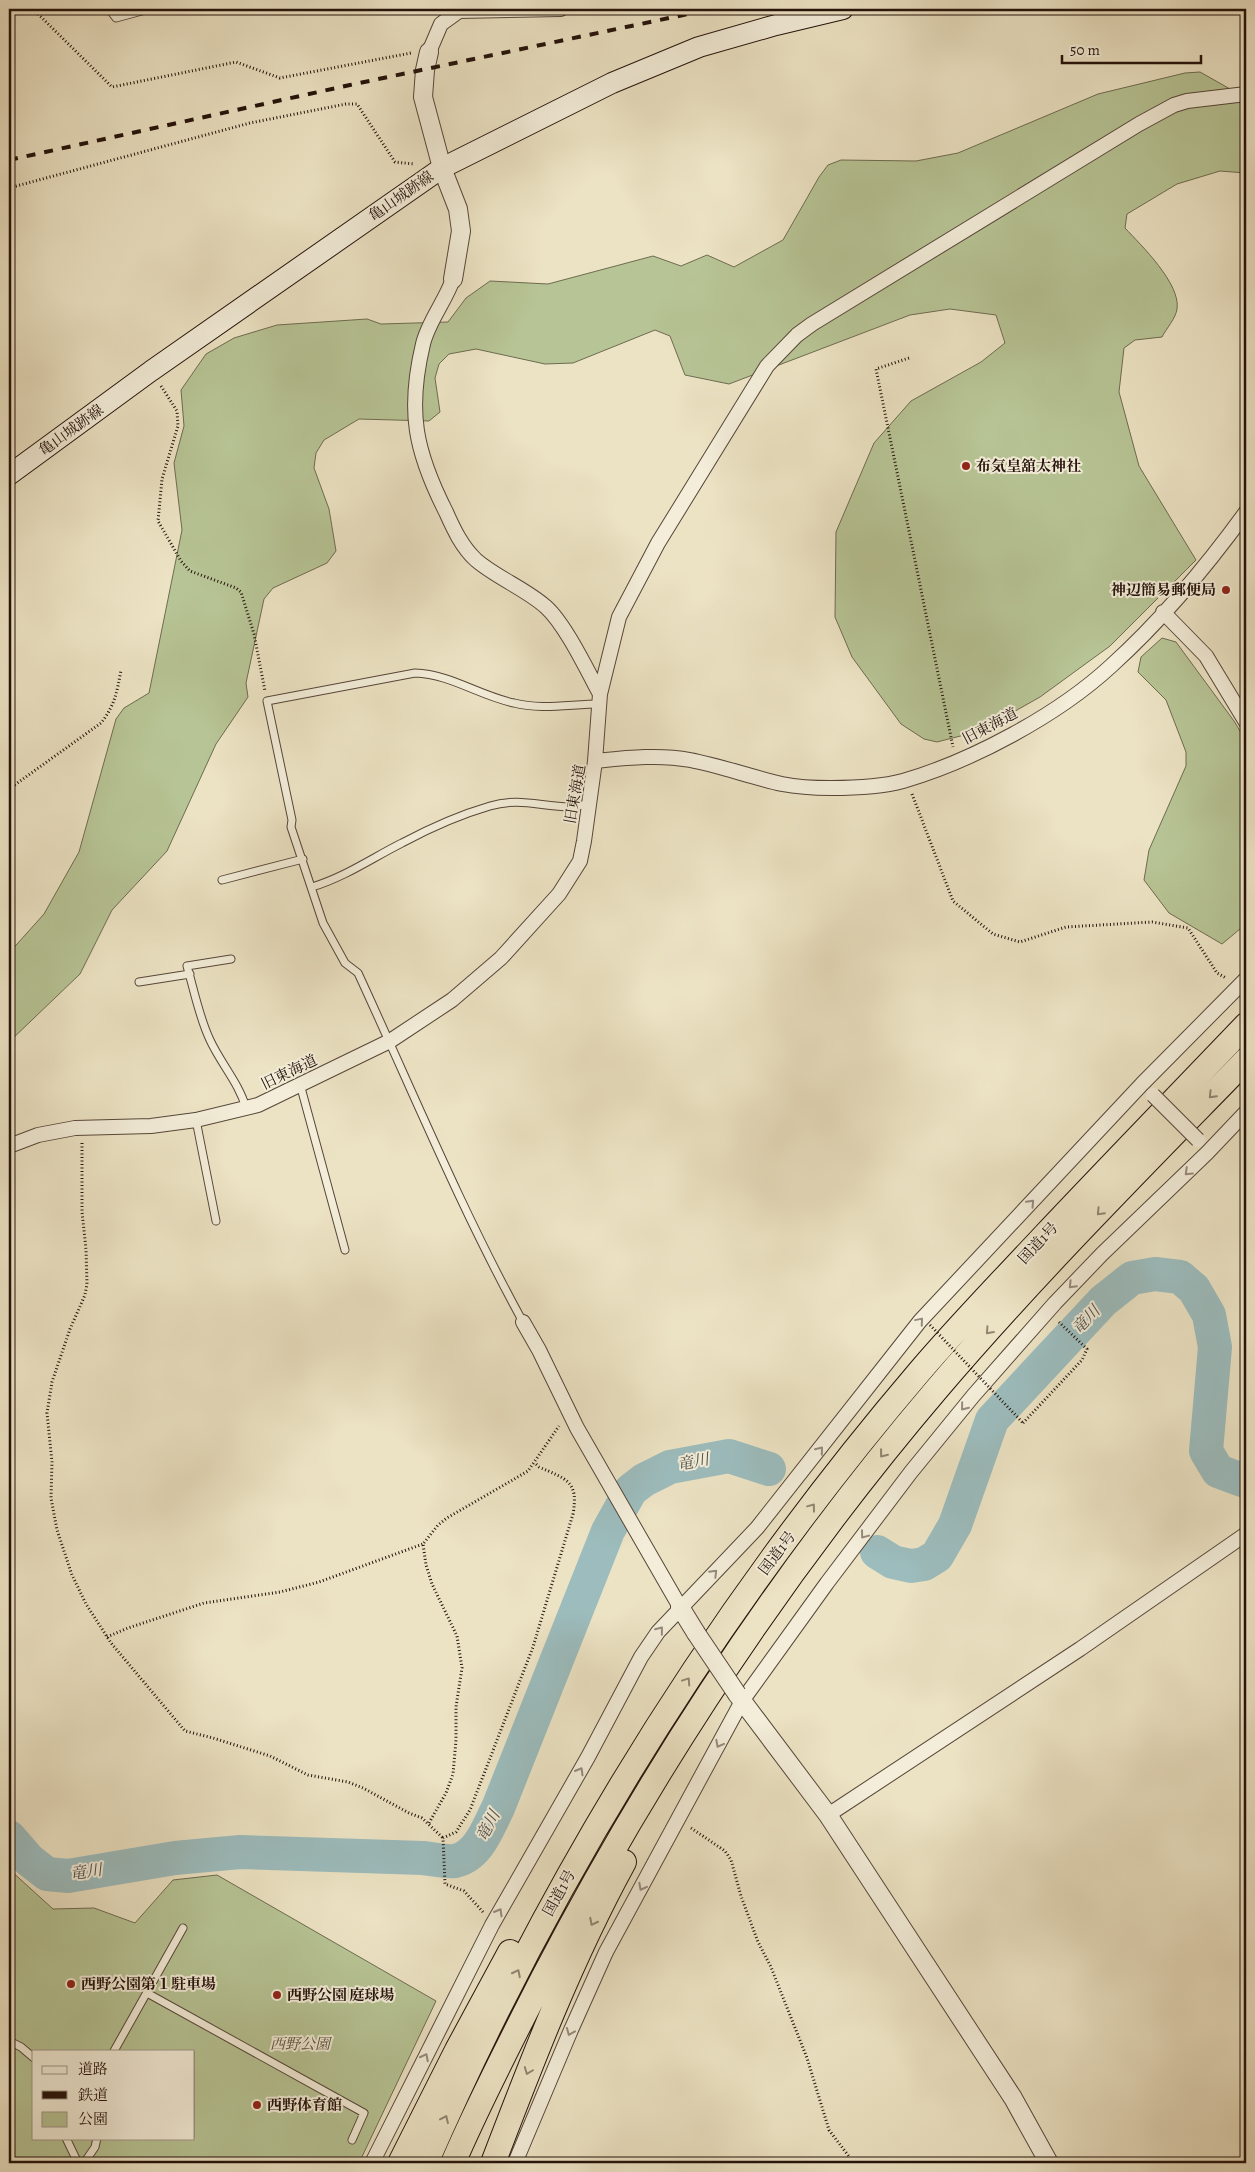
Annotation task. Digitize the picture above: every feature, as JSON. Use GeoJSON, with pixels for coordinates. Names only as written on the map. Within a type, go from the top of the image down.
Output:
{"type":"FeatureCollection","features":[{"type":"Feature","properties":{"kind":"highway","name":"国道1号"},"geometry":{"type":"LineString","coordinates":[[426,2163],[479,2048],[537,1934],[628,1773],[671,1704],[771,1561],[819,1497],[920,1372],[1024,1258],[1246,1025]]}},
{"type":"Feature","properties":{"kind":"highway","name":"国道1号"},"geometry":{"type":"LineString","coordinates":[[453,2163],[515,2032],[608,1858],[691,1722],[789,1577],[886,1451],[937,1389],[1051,1263],[1246,1060]]}},
{"type":"Feature","properties":{"kind":"highway"},"geometry":{"type":"LineString","coordinates":[[400,2163],[457,2050],[512,1948],[612,1774],[639,1729],[671,1704]]}},
{"type":"Feature","properties":{"kind":"highway"},"geometry":{"type":"LineString","coordinates":[[493,2163],[545,2026],[618,1874],[689,1743],[691,1722]]}},
{"type":"Feature","properties":{"kind":"main road","name":"亀山城跡線"},"geometry":{"type":"LineString","coordinates":[[9,475],[151,371],[442,168],[612,83],[699,47],[776,25],[843,9]]}},
{"type":"Feature","properties":{"kind":"street"},"geometry":{"type":"LineString","coordinates":[[561,9],[459,10],[441,24],[429,52],[423,97],[442,168],[458,209],[461,231],[454,279],[423,341],[415,382],[414,416],[424,465],[462,545],[499,577],[545,606],[556,618],[599,698]]}},
{"type":"Feature","properties":{"kind":"street"},"geometry":{"type":"LineString","coordinates":[[595,761],[599,698],[619,617],[658,544],[767,366],[797,335],[826,315],[1139,124],[1174,105],[1187,101],[1246,94]]}},
{"type":"Feature","properties":{"kind":"street","name":"旧東海道"},"geometry":{"type":"LineString","coordinates":[[9,1146],[38,1135],[82,1128],[151,1126],[196,1120],[246,1108],[390,1042],[452,1000],[500,958],[559,894],[580,861],[595,761],[633,758],[689,760],[784,785],[831,788],[862,787],[901,781],[956,762],[1024,727],[1070,698],[1111,666],[1200,574],[1246,512]]}},
{"type":"Feature","properties":{"kind":"street"},"geometry":{"type":"LineString","coordinates":[[1163,612],[1206,656],[1246,722]]}},
{"type":"Feature","properties":{"kind":"street"},"geometry":{"type":"LineString","coordinates":[[372,2163],[492,1925],[588,1757],[641,1657],[658,1632],[757,1528],[920,1321],[1142,1084],[1242,983]]}},
{"type":"Feature","properties":{"kind":"street"},"geometry":{"type":"LineString","coordinates":[[1142,1084],[1198,1140],[1207,1153]]}},
{"type":"Feature","properties":{"kind":"street"},"geometry":{"type":"LineString","coordinates":[[515,2163],[570,2030],[606,1952],[678,1819],[740,1697],[893,1496],[973,1396],[1068,1289],[1207,1153],[1246,1112]]}},
{"type":"Feature","properties":{"kind":"street"},"geometry":{"type":"LineString","coordinates":[[523,1322],[610,1488],[646,1552],[696,1633],[740,1697],[828,1816],[1013,2098],[1050,2163]]}},
{"type":"Feature","properties":{"kind":"street"},"geometry":{"type":"LineString","coordinates":[[828,1816],[1080,1649],[1246,1534]]}},
{"type":"Feature","properties":{"kind":"lane"},"geometry":{"type":"LineString","coordinates":[[109,9],[116,18],[149,9]]}},
{"type":"Feature","properties":{"kind":"lane"},"geometry":{"type":"LineString","coordinates":[[523,1322],[490,1262],[358,973],[344,962],[323,923],[291,827],[292,820],[267,701],[415,673],[426,673],[459,683],[514,704],[541,706],[599,698]]}},
{"type":"Feature","properties":{"kind":"lane"},"geometry":{"type":"LineString","coordinates":[[312,887],[332,881],[401,843],[437,826],[490,806],[511,802],[532,802],[571,807],[588,803]]}},
{"type":"Feature","properties":{"kind":"lane"},"geometry":{"type":"LineString","coordinates":[[222,880],[303,859]]}},
{"type":"Feature","properties":{"kind":"lane"},"geometry":{"type":"LineString","coordinates":[[231,960],[187,966],[209,1038],[242,1093],[246,1108]]}},
{"type":"Feature","properties":{"kind":"lane"},"geometry":{"type":"LineString","coordinates":[[139,982],[190,974]]}},
{"type":"Feature","properties":{"kind":"lane"},"geometry":{"type":"LineString","coordinates":[[300,1084],[345,1250]]}},
{"type":"Feature","properties":{"kind":"lane"},"geometry":{"type":"LineString","coordinates":[[196,1120],[216,1221]]}},
{"type":"Feature","properties":{"kind":"lane"},"geometry":{"type":"LineString","coordinates":[[115,2050],[183,1928]]}},
{"type":"Feature","properties":{"kind":"lane"},"geometry":{"type":"LineString","coordinates":[[147,1993],[364,2113],[352,2140]]}},
{"type":"Feature","properties":{"kind":"lane"},"geometry":{"type":"LineString","coordinates":[[9,2041],[21,2047],[32,2056]]}},
{"type":"Feature","properties":{"kind":"lane"},"geometry":{"type":"LineString","coordinates":[[67,2140],[78,2163]]}},
{"type":"Feature","properties":{"kind":"lane"},"geometry":{"type":"LineString","coordinates":[[84,2163],[95,2147],[97,2140]]}},
{"type":"Feature","properties":{"kind":"path"},"geometry":{"type":"LineString","coordinates":[[33,9],[112,86],[236,62],[280,78],[415,52],[429,52]]}},
{"type":"Feature","properties":{"kind":"path"},"geometry":{"type":"LineString","coordinates":[[9,188],[250,123],[346,104],[357,104],[395,162],[442,168]]}},
{"type":"Feature","properties":{"kind":"path"},"geometry":{"type":"LineString","coordinates":[[909,358],[876,369],[956,762]]}},
{"type":"Feature","properties":{"kind":"path"},"geometry":{"type":"LineString","coordinates":[[151,371],[177,411],[178,426],[162,479],[158,520],[181,561],[190,570],[236,588],[241,592],[254,634],[267,701]]}},
{"type":"Feature","properties":{"kind":"path"},"geometry":{"type":"LineString","coordinates":[[9,789],[100,723],[111,710],[121,670]]}},
{"type":"Feature","properties":{"kind":"path"},"geometry":{"type":"LineString","coordinates":[[901,781],[910,788],[953,902],[993,934],[1020,942],[1066,927],[1152,922],[1188,928],[1217,973],[1242,983]]}},
{"type":"Feature","properties":{"kind":"path"},"geometry":{"type":"LineString","coordinates":[[82,1128],[82,1212],[87,1284],[52,1382],[47,1413],[52,1462],[52,1498],[57,1530],[86,1604],[107,1637],[185,1731],[270,1756],[308,1775],[348,1782],[429,1823],[444,1840],[445,1884],[464,1891],[478,1904],[492,1925]]}},
{"type":"Feature","properties":{"kind":"path"},"geometry":{"type":"LineString","coordinates":[[930,1325],[1023,1423],[1082,1360],[1086,1349],[1057,1320]]}},
{"type":"Feature","properties":{"kind":"path"},"geometry":{"type":"LineString","coordinates":[[107,1637],[204,1603],[280,1592],[319,1582],[423,1544],[438,1525],[447,1518],[528,1471],[569,1413]]}},
{"type":"Feature","properties":{"kind":"path"},"geometry":{"type":"LineString","coordinates":[[444,1840],[456,1832],[470,1810],[533,1647],[573,1514],[576,1497],[573,1487],[568,1481],[539,1467],[535,1463]]}},
{"type":"Feature","properties":{"kind":"path"},"geometry":{"type":"LineString","coordinates":[[423,1544],[426,1565],[432,1584],[456,1636],[462,1668],[456,1707],[453,1774],[446,1793],[429,1823]]}},
{"type":"Feature","properties":{"kind":"path"},"geometry":{"type":"LineString","coordinates":[[678,1819],[726,1851],[731,1860],[741,1896],[755,1933],[771,1967],[807,2058],[829,2130],[854,2163]]}},
{"type":"Feature","properties":{"kind":"path"},"geometry":{"type":"LineString","coordinates":[[444,1879],[445,1850]]}},
{"type":"Feature","properties":{"kind":"green space"},"geometry":{"type":"Polygon","coordinates":[[[1200,72],[1246,98],[1246,173],[1220,171],[1177,184],[1127,214],[1125,228],[1167,277],[1177,299],[1177,309],[1173,320],[1162,337],[1135,340],[1124,348],[1119,392],[1139,466],[1196,560],[1110,646],[1040,697],[980,731],[937,742],[924,739],[901,724],[852,657],[835,617],[836,532],[874,443],[911,401],[981,362],[1005,343],[996,315],[950,309],[910,315],[729,384],[685,375],[670,336],[655,330],[573,363],[545,364],[476,349],[449,354],[439,364],[435,378],[440,412],[429,421],[359,419],[324,440],[316,453],[314,468],[329,509],[336,551],[327,563],[273,588],[264,599],[246,683],[248,697],[216,744],[167,851],[112,910],[80,974],[9,1042],[9,953],[44,914],[79,852],[116,719],[124,708],[149,693],[182,530],[174,463],[184,426],[181,390],[206,354],[234,338],[277,325],[367,319],[381,324],[448,322],[466,298],[490,281],[548,284],[653,256],[681,266],[707,255],[734,267],[783,240],[819,177],[828,165],[841,160],[916,161],[958,153],[1098,94],[1185,73],[1200,72]]]}},
{"type":"Feature","properties":{"kind":"green space"},"geometry":{"type":"Polygon","coordinates":[[[1162,638],[1176,642],[1234,721],[1246,741],[1246,924],[1222,944],[1169,913],[1144,880],[1149,850],[1186,766],[1186,752],[1166,700],[1138,672],[1141,657],[1162,638]]]}},
{"type":"Feature","properties":{"kind":"green space","name":"西野公園"},"geometry":{"type":"Polygon","coordinates":[[[9,1869],[53,1909],[94,1908],[135,1923],[173,1880],[217,1875],[436,2001],[359,2163],[9,2163],[9,1869]]]}},
{"type":"Feature","properties":{"kind":"waterway","name":"竜川"},"geometry":{"type":"LineString","coordinates":[[877,1552],[893,1562],[911,1566],[924,1564],[937,1556],[955,1525],[992,1420],[1103,1301],[1132,1278],[1155,1274],[1180,1277],[1194,1289],[1209,1315],[1215,1347],[1206,1451],[1218,1471],[1246,1480]]}},
{"type":"Feature","properties":{"kind":"waterway","name":"竜川"},"geometry":{"type":"LineString","coordinates":[[9,1837],[29,1860],[47,1874],[68,1876],[175,1858],[240,1852],[423,1858],[447,1861],[463,1858],[477,1847],[482,1840],[498,1808],[608,1531],[631,1490],[644,1480],[670,1467],[729,1456],[769,1469]]}},
{"type":"Feature","properties":{"kind":"railway"},"geometry":{"type":"LineString","coordinates":[[9,160],[350,85],[712,9]]}},
{"type":"Feature","properties":{"kind":"place","name":"布気皇舘太神社"},"geometry":{"type":"Point","coordinates":[966,466]}},
{"type":"Feature","properties":{"kind":"place","name":"神辺簡易郵便局"},"geometry":{"type":"Point","coordinates":[1226,590]}},
{"type":"Feature","properties":{"kind":"place","name":"西野公園第１駐車場"},"geometry":{"type":"Point","coordinates":[71,1984]}},
{"type":"Feature","properties":{"kind":"place","name":"西野公園 庭球場"},"geometry":{"type":"Point","coordinates":[277,1995]}},
{"type":"Feature","properties":{"kind":"place","name":"西野体育館"},"geometry":{"type":"Point","coordinates":[257,2105]}}]}
